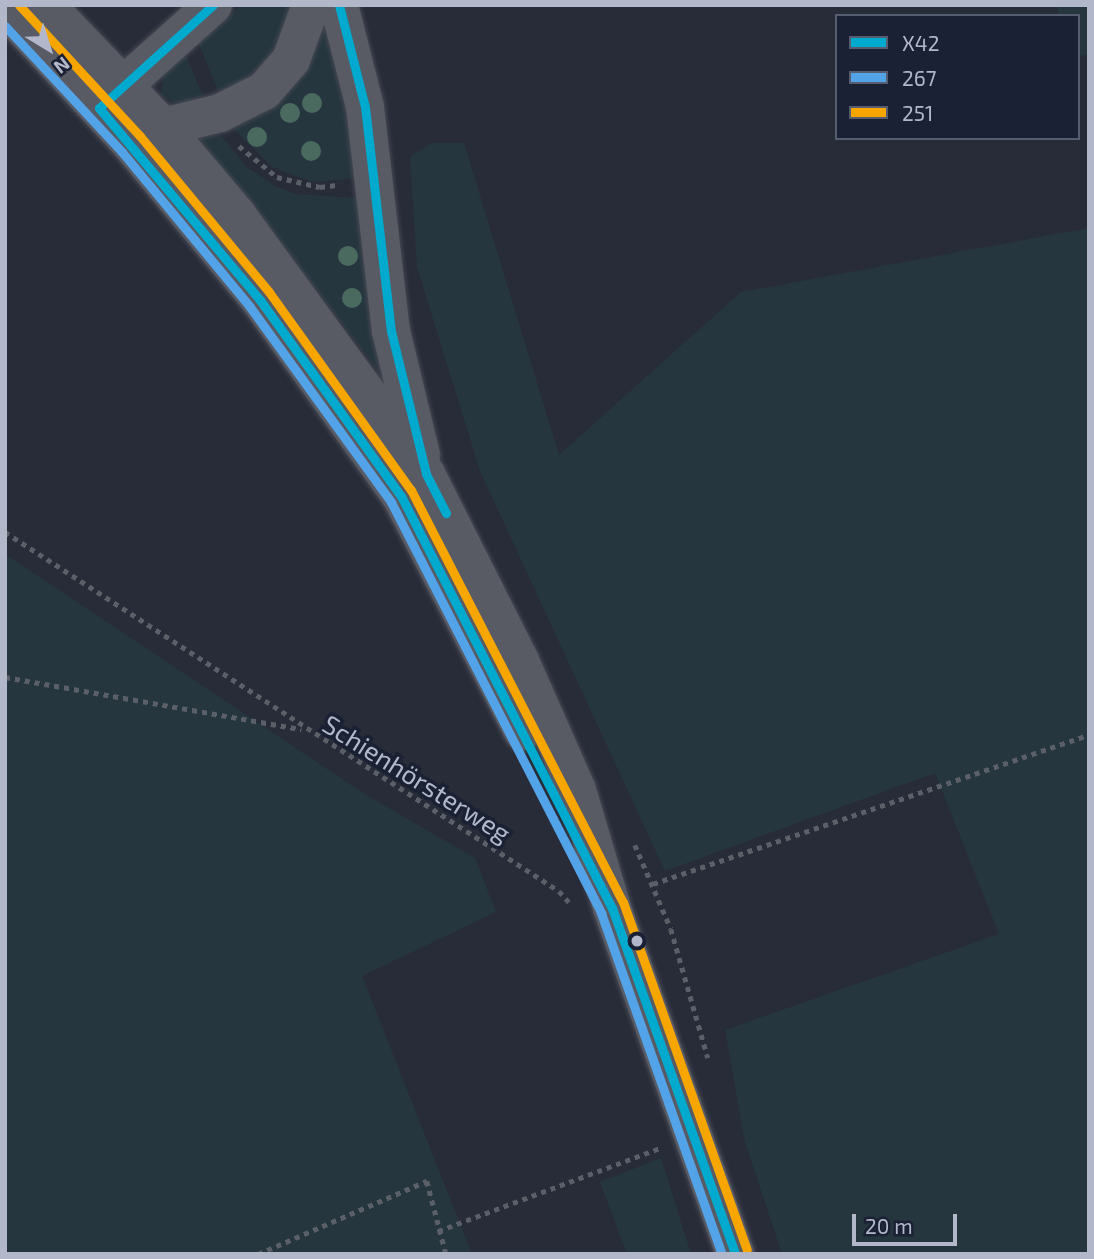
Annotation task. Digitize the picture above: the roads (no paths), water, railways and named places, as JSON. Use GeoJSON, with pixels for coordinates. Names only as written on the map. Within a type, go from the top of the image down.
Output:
{"type":"FeatureCollection","features":[{"type":"Feature","properties":{"kind":"main road"},"geometry":{"type":"LineString","coordinates":[[46,5],[111,96],[147,136],[237,215],[426,474],[520,661],[577,790],[594,908]]}},
{"type":"Feature","properties":{"kind":"main road"},"geometry":{"type":"LineString","coordinates":[[111,96],[213,5]]}},
{"type":"Feature","properties":{"kind":"main road"},"geometry":{"type":"LineString","coordinates":[[147,136],[220,113],[264,91],[291,60],[311,5]]}},
{"type":"Feature","properties":{"kind":"main road"},"geometry":{"type":"LineString","coordinates":[[339,5],[365,107],[391,331],[426,474]]}},
{"type":"Feature","properties":{"kind":"main road"},"geometry":{"type":"LineString","coordinates":[[5,8],[111,96]]}},
{"type":"Feature","properties":{"kind":"main road"},"geometry":{"type":"LineString","coordinates":[[147,136],[260,300],[401,496],[594,908],[735,1254]]}}]}
